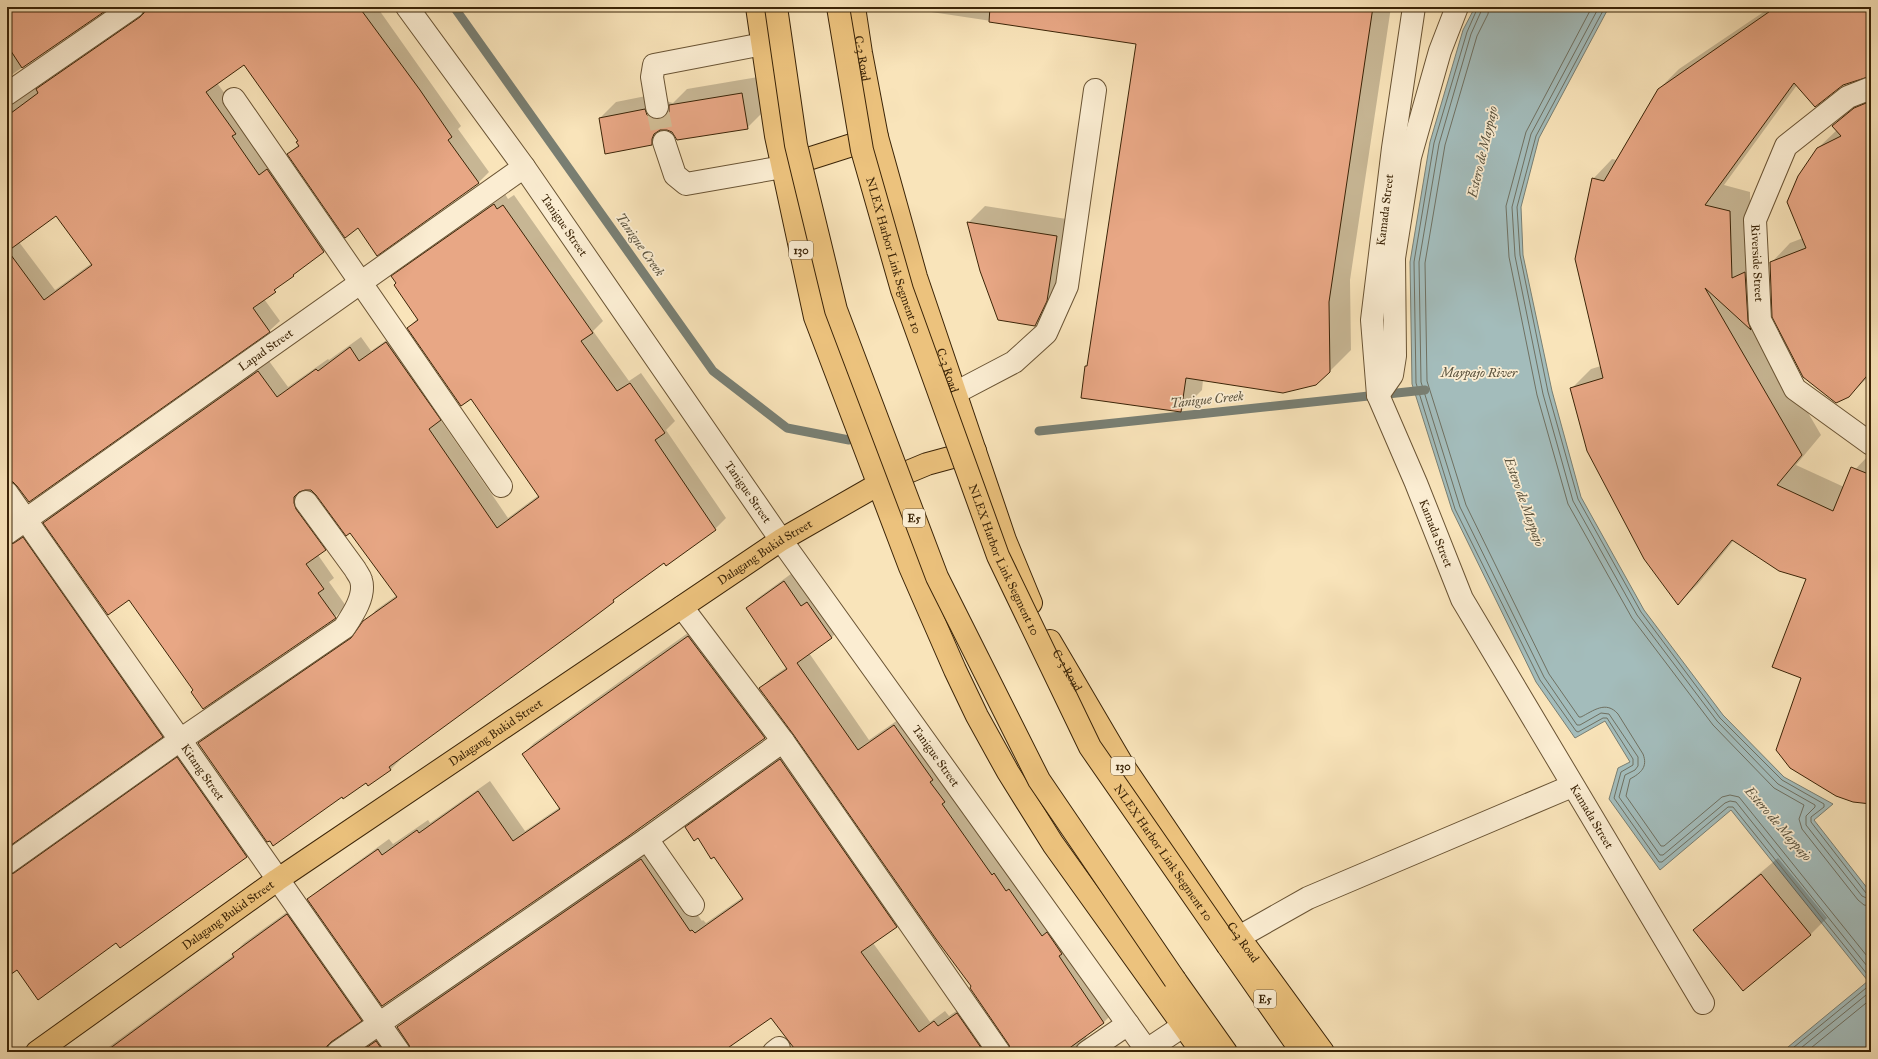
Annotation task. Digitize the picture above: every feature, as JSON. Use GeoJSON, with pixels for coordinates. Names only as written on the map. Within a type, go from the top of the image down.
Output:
{"type":"FeatureCollection","features":[{"type":"Feature","properties":{"kind":"main road","name":"130"},"geometry":{"type":"LineString","coordinates":[[757,7],[776,136],[815,317],[910,567],[955,670],[977,716],[1005,766],[1053,844],[1202,1052]]}},
{"type":"Feature","properties":{"kind":"main road","name":"E5"},"geometry":{"type":"LineString","coordinates":[[776,7],[796,145],[836,310],[937,577],[1039,780],[1174,980],[1226,1052]]}},
{"type":"Feature","properties":{"kind":"main road","name":"NLEX Harbor Link Segment 10"},"geometry":{"type":"LineString","coordinates":[[838,7],[862,150],[902,290],[998,556],[1090,747],[1302,1052]]}},
{"type":"Feature","properties":{"kind":"main road","name":"C-3 Road"},"geometry":{"type":"LineString","coordinates":[[854,7],[877,137],[916,277],[1005,540],[1031,604],[1057,656],[1124,767],[1239,937],[1323,1052]]}},
{"type":"Feature","properties":{"kind":"main road"},"geometry":{"type":"LineString","coordinates":[[783,167],[877,137]]}},
{"type":"Feature","properties":{"kind":"main road","name":"Dalagang Bukid Street"},"geometry":{"type":"LineString","coordinates":[[37,1052],[277,880],[781,540],[879,484],[927,464],[975,452]]}},
{"type":"Feature","properties":{"kind":"street"},"geometry":{"type":"LineString","coordinates":[[7,94],[133,7]]}},
{"type":"Feature","properties":{"kind":"street","name":"Tanigue Street"},"geometry":{"type":"LineString","coordinates":[[407,7],[524,167],[781,540],[1146,1051]]}},
{"type":"Feature","properties":{"kind":"street","name":"Kamada Street"},"geometry":{"type":"LineString","coordinates":[[1414,7],[1393,148],[1372,320],[1378,394],[1416,483],[1462,600],[1703,1003]]}},
{"type":"Feature","properties":{"kind":"street"},"geometry":{"type":"LineString","coordinates":[[1378,394],[1392,375],[1395,356],[1394,258],[1410,157],[1440,51],[1457,7]]}},
{"type":"Feature","properties":{"kind":"street"},"geometry":{"type":"LineString","coordinates":[[657,107],[652,77],[654,65],[763,44]]}},
{"type":"Feature","properties":{"kind":"street","name":"Riverside Street"},"geometry":{"type":"LineString","coordinates":[[1871,88],[1848,97],[1786,146],[1755,220],[1760,320],[1795,389],[1871,444]]}},
{"type":"Feature","properties":{"kind":"street"},"geometry":{"type":"LineString","coordinates":[[955,392],[1014,362],[1046,333],[1067,286],[1095,90]]}},
{"type":"Feature","properties":{"kind":"street"},"geometry":{"type":"LineString","coordinates":[[234,99],[501,486]]}},
{"type":"Feature","properties":{"kind":"street"},"geometry":{"type":"LineString","coordinates":[[664,142],[675,175],[686,184],[783,167]]}},
{"type":"Feature","properties":{"kind":"street","name":"Lapad Street"},"geometry":{"type":"LineString","coordinates":[[7,533],[524,167]]}},
{"type":"Feature","properties":{"kind":"street","name":"Kitang Street"},"geometry":{"type":"LineString","coordinates":[[7,493],[399,1052]]}},
{"type":"Feature","properties":{"kind":"street"},"geometry":{"type":"LineString","coordinates":[[7,863],[180,740],[344,628],[360,599],[362,587],[361,581],[355,569],[306,502]]}},
{"type":"Feature","properties":{"kind":"street"},"geometry":{"type":"LineString","coordinates":[[682,607],[783,741],[999,1052]]}},
{"type":"Feature","properties":{"kind":"street"},"geometry":{"type":"LineString","coordinates":[[338,1052],[647,839],[783,741]]}},
{"type":"Feature","properties":{"kind":"street"},"geometry":{"type":"LineString","coordinates":[[1239,937],[1308,898],[1572,786]]}},
{"type":"Feature","properties":{"kind":"street"},"geometry":{"type":"LineString","coordinates":[[647,839],[693,905]]}},
{"type":"Feature","properties":{"kind":"street"},"geometry":{"type":"LineString","coordinates":[[1087,1052],[1128,1024]]}},
{"type":"Feature","properties":{"kind":"street"},"geometry":{"type":"LineString","coordinates":[[1146,1051],[1183,1026]]}},
{"type":"Feature","properties":{"kind":"water","name":"Maypajo River"},"geometry":{"type":"Polygon","coordinates":[[[1475,7],[1609,7],[1539,138],[1521,207],[1523,255],[1552,391],[1581,497],[1644,610],[1723,715],[1784,777],[1833,804],[1814,820],[1871,893],[1871,1052],[1782,1052],[1868,981],[1731,810],[1660,870],[1609,799],[1618,768],[1630,762],[1605,721],[1575,738],[1536,682],[1452,510],[1412,384],[1410,262],[1430,142],[1463,30],[1475,7]]]}},
{"type":"Feature","properties":{"kind":"building"},"geometry":{"type":"Polygon","coordinates":[[[7,7],[111,7],[22,68],[7,45],[7,7]]]}},
{"type":"Feature","properties":{"kind":"building"},"geometry":{"type":"Polygon","coordinates":[[[145,7],[359,7],[420,90],[452,137],[448,140],[479,183],[377,256],[358,228],[345,238],[287,154],[299,146],[296,142],[298,141],[244,65],[206,92],[236,134],[232,136],[259,175],[267,169],[324,252],[274,290],[276,292],[253,308],[270,332],[29,502],[13,482],[7,481],[7,116],[38,93],[36,89],[144,13],[145,7]],[[56,216],[8,251],[44,300],[92,265],[56,216]]]}},
{"type":"Feature","properties":{"kind":"building"},"geometry":{"type":"Polygon","coordinates":[[[990,7],[1373,7],[1329,302],[1330,372],[1316,385],[1283,393],[1186,378],[1181,412],[1081,398],[1136,44],[989,22],[990,7]]]}},
{"type":"Feature","properties":{"kind":"building"},"geometry":{"type":"Polygon","coordinates":[[[1776,7],[1871,7],[1871,76],[1843,85],[1815,107],[1794,83],[1705,205],[1730,211],[1732,278],[1745,272],[1748,321],[1751,330],[1705,288],[1802,455],[1777,485],[1833,511],[1851,467],[1871,475],[1871,804],[1853,802],[1836,796],[1790,768],[1776,750],[1801,678],[1772,667],[1806,579],[1779,571],[1732,540],[1678,605],[1644,559],[1587,451],[1570,388],[1603,378],[1575,259],[1592,178],[1604,181],[1658,89],[1776,7]]]}},
{"type":"Feature","properties":{"kind":"building"},"geometry":{"type":"Polygon","coordinates":[[[742,93],[748,129],[677,140],[672,132],[660,130],[654,134],[652,145],[605,154],[599,118],[645,109],[647,115],[652,119],[659,119],[665,117],[669,112],[669,105],[742,93]]]}},
{"type":"Feature","properties":{"kind":"building"},"geometry":{"type":"Polygon","coordinates":[[[1871,101],[1871,371],[1849,397],[1836,403],[1803,377],[1772,317],[1770,262],[1806,248],[1787,202],[1798,176],[1817,148],[1841,136],[1832,126],[1854,108],[1871,101]]]}},
{"type":"Feature","properties":{"kind":"building"},"geometry":{"type":"Polygon","coordinates":[[[494,204],[497,209],[503,205],[593,333],[581,341],[617,391],[630,383],[665,433],[655,440],[716,530],[666,566],[664,563],[613,600],[614,602],[582,626],[389,767],[391,770],[368,786],[366,783],[343,799],[342,797],[273,846],[270,841],[267,842],[198,743],[351,638],[363,621],[397,597],[350,533],[346,536],[316,495],[311,490],[299,492],[294,497],[296,509],[326,550],[306,564],[324,589],[318,593],[336,618],[203,709],[191,692],[193,690],[129,600],[108,615],[43,523],[258,371],[277,397],[316,369],[318,371],[350,347],[359,361],[386,342],[441,420],[429,429],[497,528],[539,497],[471,399],[461,406],[407,328],[418,320],[394,285],[396,283],[391,276],[494,204]]]}},
{"type":"Feature","properties":{"kind":"building"},"geometry":{"type":"Polygon","coordinates":[[[967,222],[1057,236],[1047,301],[1035,326],[998,320],[980,271],[967,222]]]}},
{"type":"Feature","properties":{"kind":"building"},"geometry":{"type":"Polygon","coordinates":[[[23,537],[163,737],[7,848],[7,545],[14,543],[23,537]]]}},
{"type":"Feature","properties":{"kind":"building"},"geometry":{"type":"Polygon","coordinates":[[[784,581],[801,606],[807,602],[832,638],[797,663],[858,750],[894,725],[933,780],[930,782],[945,802],[942,804],[992,875],[994,873],[1006,891],[1009,889],[1042,936],[1047,932],[1062,954],[1059,956],[1104,1023],[1064,1052],[1011,1052],[1009,1045],[970,988],[971,986],[936,939],[793,734],[759,688],[787,669],[746,608],[784,581]]]}},
{"type":"Feature","properties":{"kind":"building"},"geometry":{"type":"Polygon","coordinates":[[[688,636],[765,738],[626,838],[382,1006],[307,899],[378,849],[382,855],[417,830],[419,833],[478,791],[513,841],[560,809],[522,754],[688,636]]]}},
{"type":"Feature","properties":{"kind":"building"},"geometry":{"type":"Polygon","coordinates":[[[177,757],[247,857],[120,948],[116,943],[38,1000],[17,970],[7,977],[7,875],[14,873],[177,757]]]}},
{"type":"Feature","properties":{"kind":"building"},"geometry":{"type":"Polygon","coordinates":[[[780,759],[897,927],[861,952],[919,1032],[934,1021],[938,1026],[957,1013],[984,1052],[797,1052],[771,1018],[722,1052],[411,1052],[409,1045],[397,1027],[641,859],[690,931],[692,930],[695,933],[743,899],[714,857],[711,859],[698,838],[694,841],[685,827],[780,759]]]}},
{"type":"Feature","properties":{"kind":"building"},"geometry":{"type":"Polygon","coordinates":[[[1761,874],[1811,935],[1743,991],[1693,930],[1761,874]]]}},
{"type":"Feature","properties":{"kind":"building"},"geometry":{"type":"Polygon","coordinates":[[[287,914],[362,1021],[331,1042],[327,1046],[326,1052],[105,1052],[234,957],[232,954],[287,914]]]}},
{"type":"Feature","properties":{"kind":"building"},"geometry":{"type":"Polygon","coordinates":[[[376,1041],[384,1052],[360,1052],[376,1041]]]}},
{"type":"Feature","properties":{"kind":"waterway","name":"Tanigue Creek"},"geometry":{"type":"LineString","coordinates":[[454,7],[713,371],[787,428],[849,440]]}},
{"type":"Feature","properties":{"kind":"waterway","name":"Tanigue Creek"},"geometry":{"type":"LineString","coordinates":[[1039,431],[1425,390]]}},
{"type":"Feature","properties":{"kind":"tunnel"},"geometry":{"type":"LineString","coordinates":[[657,107],[664,142]]}},
{"type":"Feature","properties":{"kind":"water label","name":"Estero de Maypajo"},"geometry":{"type":"Point","coordinates":[1483,152]}},
{"type":"Feature","properties":{"kind":"water label","name":"Estero de Maypajo"},"geometry":{"type":"Point","coordinates":[1524,502]}},
{"type":"Feature","properties":{"kind":"water label","name":"Estero de Maypajo"},"geometry":{"type":"Point","coordinates":[1778,824]}}]}
